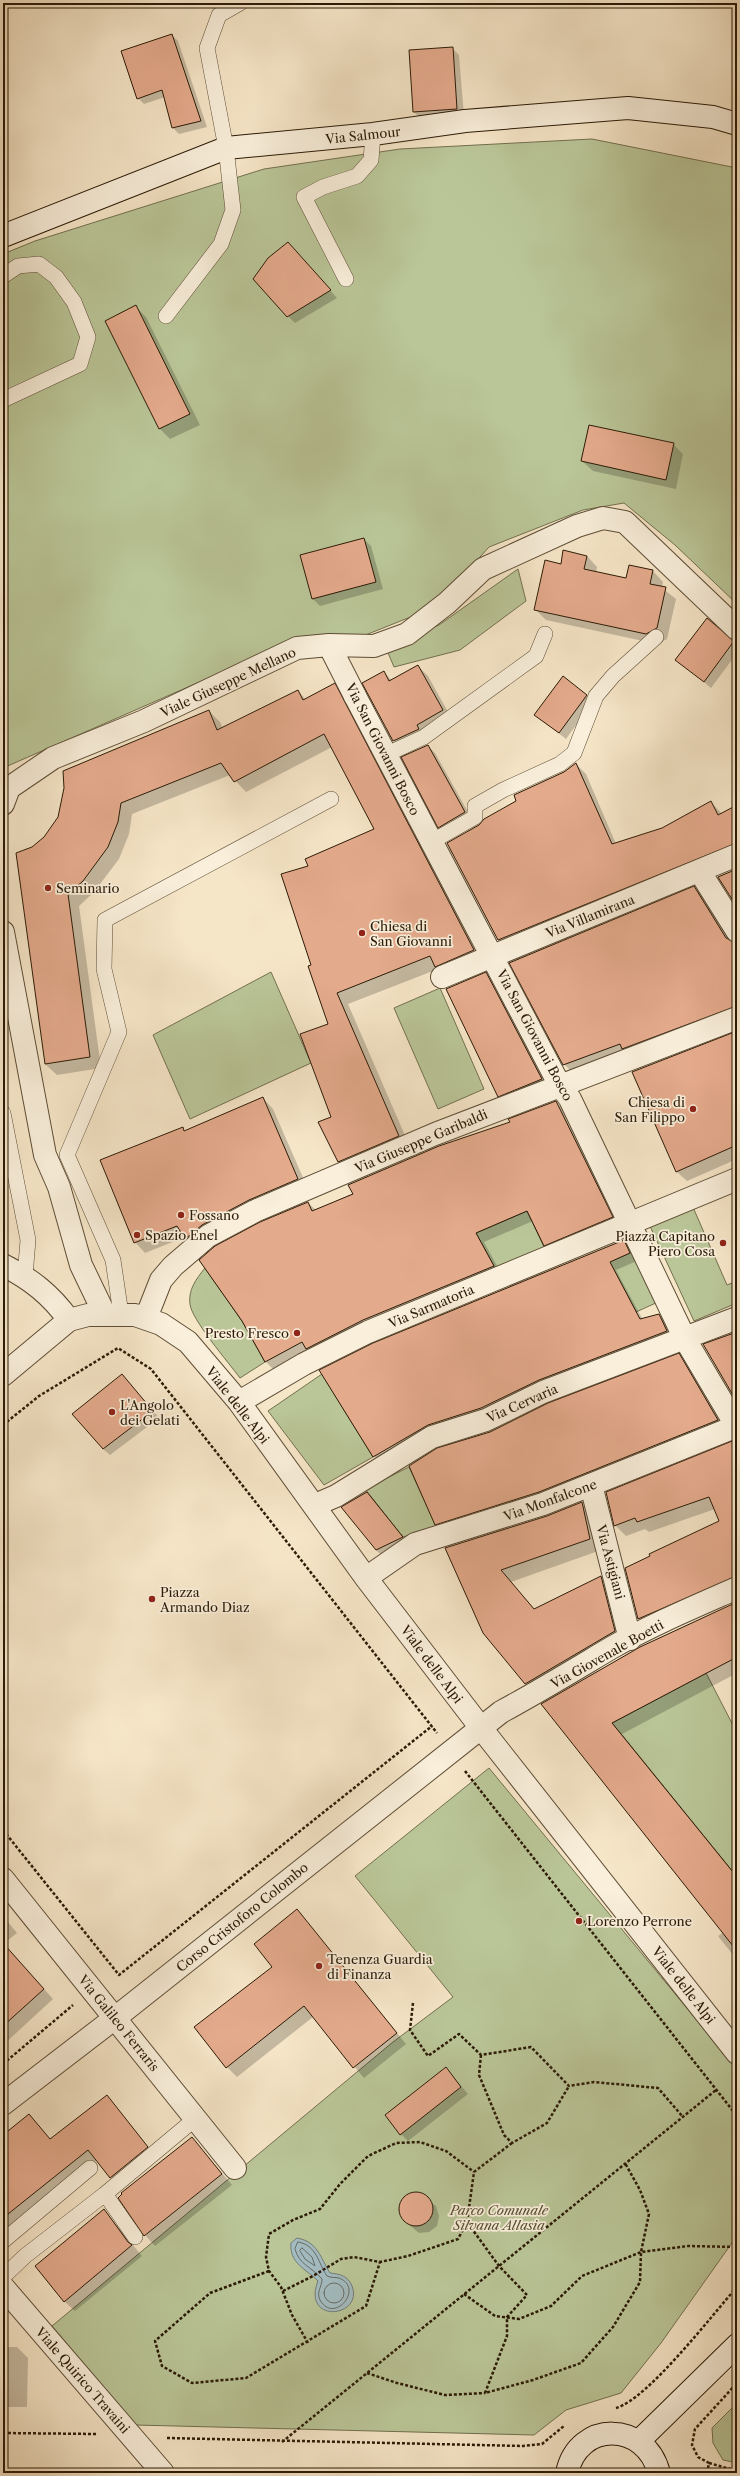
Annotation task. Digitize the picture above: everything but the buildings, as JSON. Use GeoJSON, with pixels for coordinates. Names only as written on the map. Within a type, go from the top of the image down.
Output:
{"type":"FeatureCollection","features":[{"type":"Feature","properties":{"kind":"street","name":"Via Salmour"},"geometry":{"type":"LineString","coordinates":[[3,236],[226,148],[373,134],[465,121],[628,108],[713,117],[737,124]]}},
{"type":"Feature","properties":{"kind":"street","name":"Viale Giuseppe Mellano"},"geometry":{"type":"LineString","coordinates":[[3,804],[9,788],[53,758],[144,721],[297,648],[329,645],[374,646],[407,634],[447,603],[484,569],[577,526],[603,518],[625,522],[737,629]]}},
{"type":"Feature","properties":{"kind":"street","name":"Via San Giovanni Bosco"},"geometry":{"type":"LineString","coordinates":[[329,645],[385,755],[493,956],[559,1084],[570,1098],[685,1339],[737,1426]]}},
{"type":"Feature","properties":{"kind":"street","name":"Via Villamirana"},"geometry":{"type":"LineString","coordinates":[[442,977],[700,872],[737,855]]}},
{"type":"Feature","properties":{"kind":"street"},"geometry":{"type":"LineString","coordinates":[[700,872],[737,931]]}},
{"type":"Feature","properties":{"kind":"street"},"geometry":{"type":"LineString","coordinates":[[3,932],[45,1155],[59,1187],[81,1265],[113,1315]]}},
{"type":"Feature","properties":{"kind":"street","name":"Via Giuseppe Garibaldi"},"geometry":{"type":"LineString","coordinates":[[146,1318],[161,1280],[173,1266],[208,1236],[284,1199],[435,1134],[559,1084],[737,1018]]}},
{"type":"Feature","properties":{"kind":"street","name":"Via Sarmatoria"},"geometry":{"type":"LineString","coordinates":[[238,1402],[304,1364],[368,1332],[737,1179]]}},
{"type":"Feature","properties":{"kind":"street"},"geometry":{"type":"LineString","coordinates":[[3,1265],[25,1276],[46,1292],[69,1320],[3,1375]]}},
{"type":"Feature","properties":{"kind":"street","name":"Viale delle Alpi"},"geometry":{"type":"LineString","coordinates":[[69,1320],[88,1315],[135,1315],[146,1318],[176,1332],[188,1342],[238,1402],[315,1505],[366,1578],[481,1728],[737,2054]]}},
{"type":"Feature","properties":{"kind":"street","name":"Via Cervaria"},"geometry":{"type":"LineString","coordinates":[[315,1505],[336,1496],[432,1438],[486,1420],[544,1392],[737,1318]]}},
{"type":"Feature","properties":{"kind":"street","name":"Via Monfalcone"},"geometry":{"type":"LineString","coordinates":[[366,1578],[415,1544],[543,1504],[591,1486],[737,1426]]}},
{"type":"Feature","properties":{"kind":"street","name":"Via Astigiani"},"geometry":{"type":"LineString","coordinates":[[591,1486],[630,1639]]}},
{"type":"Feature","properties":{"kind":"street","name":"Via Giovenale Boetti"},"geometry":{"type":"LineString","coordinates":[[481,1728],[501,1712],[630,1639],[737,1588]]}},
{"type":"Feature","properties":{"kind":"street","name":"Corso Cristoforo Colombo"},"geometry":{"type":"LineString","coordinates":[[3,2104],[115,2018],[481,1728]]}},
{"type":"Feature","properties":{"kind":"street","name":"Via Galileo Ferraris"},"geometry":{"type":"LineString","coordinates":[[3,1879],[235,2168]]}},
{"type":"Feature","properties":{"kind":"street","name":"Viale Quirico Travaini"},"geometry":{"type":"LineString","coordinates":[[3,2287],[163,2473]]}},
{"type":"Feature","properties":{"kind":"street"},"geometry":{"type":"LineString","coordinates":[[639,2441],[737,2345]]}},
{"type":"Feature","properties":{"kind":"street"},"geometry":{"type":"LineString","coordinates":[[567,2473],[572,2456],[583,2444],[596,2436],[612,2433],[627,2435],[639,2441],[650,2451],[659,2473]]}},
{"type":"Feature","properties":{"kind":"lane"},"geometry":{"type":"LineString","coordinates":[[166,316],[221,244],[233,210],[226,148],[208,48],[219,15],[240,3]]}},
{"type":"Feature","properties":{"kind":"lane"},"geometry":{"type":"LineString","coordinates":[[346,279],[304,197],[323,187],[357,176],[371,160],[373,134]]}},
{"type":"Feature","properties":{"kind":"lane"},"geometry":{"type":"LineString","coordinates":[[3,276],[18,266],[39,264],[45,268],[56,277],[74,302],[88,337],[80,364],[3,400]]}},
{"type":"Feature","properties":{"kind":"lane"},"geometry":{"type":"LineString","coordinates":[[385,755],[424,737],[536,656],[546,634]]}},
{"type":"Feature","properties":{"kind":"lane"},"geometry":{"type":"LineString","coordinates":[[431,842],[475,817],[475,806],[503,790],[560,764],[574,753],[596,696],[613,676],[656,637]]}},
{"type":"Feature","properties":{"kind":"lane"},"geometry":{"type":"LineString","coordinates":[[113,1315],[113,1260],[67,1155],[119,1032],[104,968],[105,920],[331,799]]}},
{"type":"Feature","properties":{"kind":"lane"},"geometry":{"type":"LineString","coordinates":[[3,1113],[28,1240],[25,1276]]}},
{"type":"Feature","properties":{"kind":"lane"},"geometry":{"type":"LineString","coordinates":[[3,2277],[25,2256],[105,2194],[195,2119]]}},
{"type":"Feature","properties":{"kind":"lane"},"geometry":{"type":"LineString","coordinates":[[3,2241],[90,2168]]}},
{"type":"Feature","properties":{"kind":"lane"},"geometry":{"type":"LineString","coordinates":[[105,2194],[134,2237]]}},
{"type":"Feature","properties":{"kind":"path"},"geometry":{"type":"LineString","coordinates":[[3,1425],[39,1396],[118,1348],[151,1369],[737,2116]]}},
{"type":"Feature","properties":{"kind":"path"},"geometry":{"type":"LineString","coordinates":[[3,1830],[119,1975],[432,1726]]}},
{"type":"Feature","properties":{"kind":"path"},"geometry":{"type":"LineString","coordinates":[[3,2064],[92,1990],[114,1968]]}},
{"type":"Feature","properties":{"kind":"path"},"geometry":{"type":"LineString","coordinates":[[413,2003],[410,2030],[428,2056],[459,2034],[481,2055]]}},
{"type":"Feature","properties":{"kind":"path"},"geometry":{"type":"LineString","coordinates":[[481,2055],[531,2047],[569,2086]]}},
{"type":"Feature","properties":{"kind":"path"},"geometry":{"type":"LineString","coordinates":[[481,2055],[479,2075],[504,2135],[512,2143]]}},
{"type":"Feature","properties":{"kind":"path"},"geometry":{"type":"LineString","coordinates":[[569,2086],[594,2082],[658,2088],[683,2116]]}},
{"type":"Feature","properties":{"kind":"path"},"geometry":{"type":"LineString","coordinates":[[282,2291],[313,2276],[341,2259],[354,2257],[380,2262],[408,2256],[458,2239],[467,2222],[474,2172],[512,2143],[547,2123],[569,2086]]}},
{"type":"Feature","properties":{"kind":"path"},"geometry":{"type":"LineString","coordinates":[[282,2442],[716,2090]]}},
{"type":"Feature","properties":{"kind":"path"},"geometry":{"type":"LineString","coordinates":[[308,2342],[292,2315],[282,2291],[269,2271],[266,2257],[269,2234],[293,2220],[320,2209],[340,2184],[368,2156],[396,2143],[420,2142],[446,2151],[474,2172]]}},
{"type":"Feature","properties":{"kind":"path"},"geometry":{"type":"LineString","coordinates":[[367,2373],[444,2395],[485,2393],[533,2380],[581,2363],[613,2327],[640,2282],[641,2252],[649,2214],[640,2190],[625,2163]]}},
{"type":"Feature","properties":{"kind":"path"},"geometry":{"type":"LineString","coordinates":[[467,2222],[499,2266],[527,2295],[507,2317],[507,2336],[485,2393]]}},
{"type":"Feature","properties":{"kind":"path"},"geometry":{"type":"LineString","coordinates":[[464,2294],[495,2316],[519,2319],[551,2306],[582,2276],[641,2252],[688,2246],[737,2247]]}},
{"type":"Feature","properties":{"kind":"path"},"geometry":{"type":"LineString","coordinates":[[269,2271],[210,2293],[155,2341],[162,2366],[192,2383],[246,2378],[366,2306],[380,2262]]}},
{"type":"Feature","properties":{"kind":"path"},"geometry":{"type":"LineString","coordinates":[[610,2409],[625,2405],[648,2388],[737,2287]]}},
{"type":"Feature","properties":{"kind":"path"},"geometry":{"type":"LineString","coordinates":[[737,2384],[695,2429],[692,2445],[698,2457],[709,2463],[737,2471]]}},
{"type":"Feature","properties":{"kind":"path"},"geometry":{"type":"LineString","coordinates":[[3,2433],[131,2434],[178,2440],[523,2446],[542,2444],[566,2425]]}},
{"type":"Feature","properties":{"kind":"path"},"geometry":{"type":"LineString","coordinates":[[707,2473],[709,2463]]}},
{"type":"Feature","properties":{"kind":"green space"},"geometry":{"type":"Polygon","coordinates":[[[592,139],[737,168],[737,604],[675,545],[624,503],[583,510],[489,547],[446,595],[423,612],[363,636],[245,662],[3,768],[3,254],[35,241],[264,169],[400,149],[592,139]]]}},
{"type":"Feature","properties":{"kind":"green space"},"geometry":{"type":"Polygon","coordinates":[[[518,569],[526,601],[460,650],[394,667],[386,648],[439,625],[518,569]]]}},
{"type":"Feature","properties":{"kind":"green space"},"geometry":{"type":"Polygon","coordinates":[[[271,972],[311,1063],[190,1119],[153,1035],[271,972]]]}},
{"type":"Feature","properties":{"kind":"green space"},"geometry":{"type":"Polygon","coordinates":[[[440,988],[484,1089],[438,1109],[394,1008],[440,988]]]}},
{"type":"Feature","properties":{"kind":"green space"},"geometry":{"type":"Polygon","coordinates":[[[692,1205],[727,1285],[737,1281],[737,1303],[694,1321],[649,1224],[692,1205]]]}},
{"type":"Feature","properties":{"kind":"green space"},"geometry":{"type":"Polygon","coordinates":[[[527,1211],[545,1249],[497,1272],[476,1233],[527,1211]]]}},
{"type":"Feature","properties":{"kind":"green space"},"geometry":{"type":"Polygon","coordinates":[[[632,1252],[658,1302],[636,1312],[609,1262],[632,1252]]]}},
{"type":"Feature","properties":{"kind":"green space"},"geometry":{"type":"Polygon","coordinates":[[[205,1268],[242,1321],[265,1362],[240,1378],[203,1330],[192,1311],[190,1304],[191,1289],[205,1268]]]}},
{"type":"Feature","properties":{"kind":"green space"},"geometry":{"type":"Polygon","coordinates":[[[322,1374],[373,1457],[324,1485],[268,1411],[322,1374]]]}},
{"type":"Feature","properties":{"kind":"green space"},"geometry":{"type":"Polygon","coordinates":[[[409,1467],[436,1526],[403,1537],[365,1489],[409,1467]]]}},
{"type":"Feature","properties":{"kind":"green space"},"geometry":{"type":"Polygon","coordinates":[[[706,1673],[737,1733],[737,1877],[612,1723],[706,1673]]]}},
{"type":"Feature","properties":{"kind":"green space","name":"Parco Comunale Silvana Allasia"},"geometry":{"type":"Polygon","coordinates":[[[489,1768],[737,2069],[737,2205],[734,2208],[734,2240],[661,2343],[621,2393],[566,2410],[534,2435],[135,2425],[52,2326],[393,2042],[453,1997],[355,1876],[489,1768]]]}},
{"type":"Feature","properties":{"kind":"green space"},"geometry":{"type":"Polygon","coordinates":[[[737,2403],[737,2463],[723,2460],[713,2443],[712,2428],[737,2403]]]}},
{"type":"Feature","properties":{"kind":"water"},"geometry":{"type":"Polygon","coordinates":[[[297,2238],[310,2243],[318,2251],[330,2273],[346,2278],[352,2286],[353,2297],[349,2305],[342,2310],[333,2312],[324,2310],[318,2304],[315,2295],[318,2281],[299,2265],[291,2250],[291,2243],[297,2238]]]}},
{"type":"Feature","properties":{"kind":"place","name":"Seminario"},"geometry":{"type":"Point","coordinates":[48,888]}},
{"type":"Feature","properties":{"kind":"place","name":"Chiesa di San Giovanni"},"geometry":{"type":"Point","coordinates":[362,933]}},
{"type":"Feature","properties":{"kind":"place","name":"Chiesa di San Filippo"},"geometry":{"type":"Point","coordinates":[693,1109]}},
{"type":"Feature","properties":{"kind":"place","name":"Fossano"},"geometry":{"type":"Point","coordinates":[181,1215]}},
{"type":"Feature","properties":{"kind":"place","name":"Spazio Enel"},"geometry":{"type":"Point","coordinates":[137,1235]}},
{"type":"Feature","properties":{"kind":"place","name":"Piazza Capitano Piero Cosa"},"geometry":{"type":"Point","coordinates":[723,1243]}},
{"type":"Feature","properties":{"kind":"place","name":"Presto Fresco"},"geometry":{"type":"Point","coordinates":[297,1333]}},
{"type":"Feature","properties":{"kind":"place","name":"L'Angolo dei Gelati"},"geometry":{"type":"Point","coordinates":[112,1412]}},
{"type":"Feature","properties":{"kind":"place","name":"Piazza Armando Diaz"},"geometry":{"type":"Point","coordinates":[152,1599]}},
{"type":"Feature","properties":{"kind":"place","name":"Lorenzo Perrone"},"geometry":{"type":"Point","coordinates":[579,1921]}},
{"type":"Feature","properties":{"kind":"place","name":"Tenenza Guardia di Finanza"},"geometry":{"type":"Point","coordinates":[319,1966]}}]}
